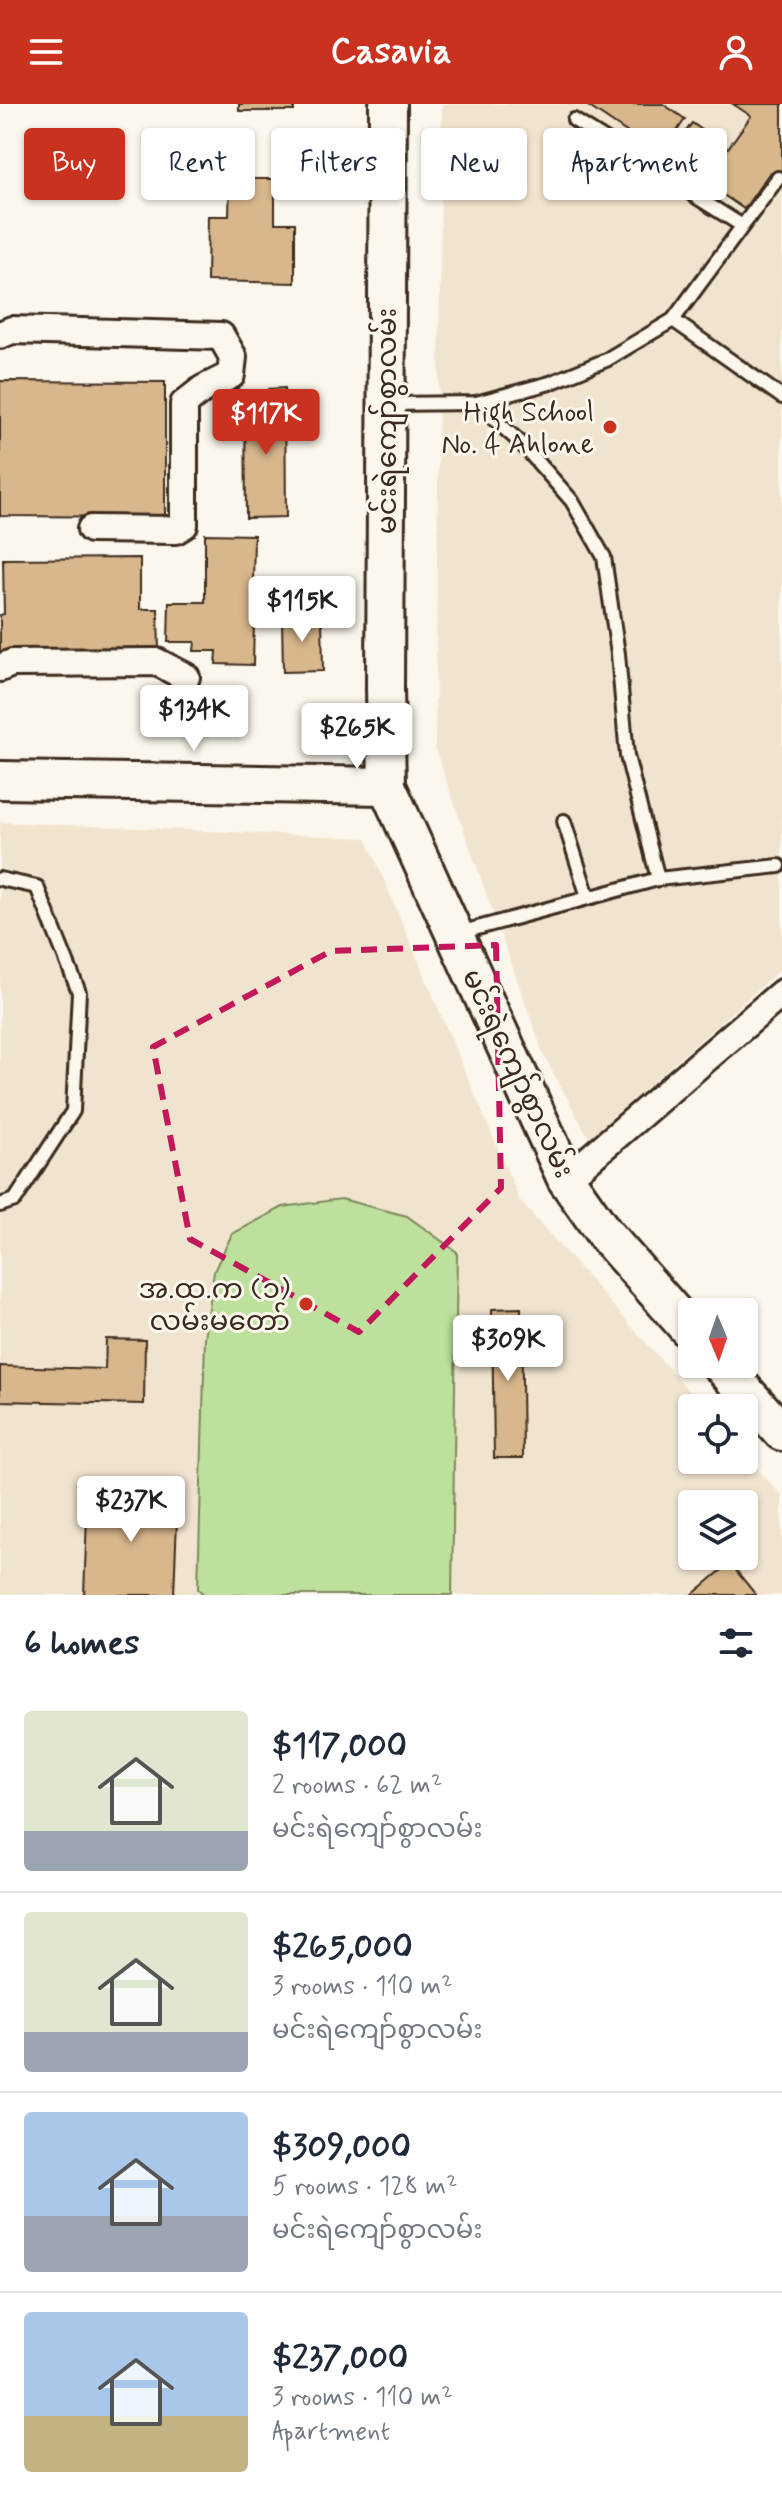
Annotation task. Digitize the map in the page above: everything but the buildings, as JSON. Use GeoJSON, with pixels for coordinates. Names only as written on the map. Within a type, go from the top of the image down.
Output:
{"type":"FeatureCollection","features":[{"type":"Feature","properties":{"kind":"main road","name":"မင်းရဲကျော်စွာလမ်း"},"geometry":{"type":"LineString","coordinates":[[388,104],[387,786],[566,1179],[604,1233],[678,1317]]}},
{"type":"Feature","properties":{"kind":"main road"},"geometry":{"type":"LineString","coordinates":[[0,780],[387,786]]}},
{"type":"Feature","properties":{"kind":"main road"},"geometry":{"type":"LineString","coordinates":[[733,1378],[782,1432]]}},
{"type":"Feature","properties":{"kind":"street"},"geometry":{"type":"LineString","coordinates":[[0,335],[12,330],[221,336],[233,357],[231,375],[203,389],[184,404],[184,525],[176,530],[91,529]]}},
{"type":"Feature","properties":{"kind":"street"},"geometry":{"type":"LineString","coordinates":[[0,668],[12,663],[157,662],[186,677]]}},
{"type":"Feature","properties":{"kind":"street"},"geometry":{"type":"LineString","coordinates":[[566,1179],[782,993]]}},
{"type":"Feature","properties":{"kind":"lane"},"geometry":{"type":"LineString","coordinates":[[574,120],[741,225]]}},
{"type":"Feature","properties":{"kind":"lane"},"geometry":{"type":"LineString","coordinates":[[386,404],[476,403],[550,383],[606,360],[673,320],[778,178]]}},
{"type":"Feature","properties":{"kind":"lane"},"geometry":{"type":"LineString","coordinates":[[673,320],[782,397]]}},
{"type":"Feature","properties":{"kind":"lane"},"geometry":{"type":"LineString","coordinates":[[476,403],[522,444],[572,501],[604,557],[618,654],[627,756],[658,879]]}},
{"type":"Feature","properties":{"kind":"lane"},"geometry":{"type":"LineString","coordinates":[[564,821],[588,897]]}},
{"type":"Feature","properties":{"kind":"lane"},"geometry":{"type":"LineString","coordinates":[[456,933],[658,879],[779,866]]}},
{"type":"Feature","properties":{"kind":"lane"},"geometry":{"type":"LineString","coordinates":[[0,879],[37,887],[79,992],[73,1111],[15,1200],[0,1205]]}},
{"type":"Feature","properties":{"kind":"highlighted area"},"geometry":{"type":"Polygon","coordinates":[[[496,945],[501,1188],[359,1332],[190,1239],[153,1047],[331,951],[496,945]]]}},
{"type":"Feature","properties":{"kind":"shaded area","name":"High School No. 4 Ahlone"},"geometry":{"type":"Polygon","coordinates":[[[442,104],[782,104],[782,968],[589,1138],[544,1056],[435,749],[441,200],[527,200],[527,128],[442,128],[442,104]]]}},
{"type":"Feature","properties":{"kind":"shaded area","name":"အ.ထ.က (၁) လမ်းမတော်"},"geometry":{"type":"Polygon","coordinates":[[[0,822],[366,838],[520,1201],[692,1394],[678,1394],[678,1474],[758,1474],[758,1469],[782,1496],[782,1595],[0,1595],[0,822]]]}},
{"type":"Feature","properties":{"kind":"green space"},"geometry":{"type":"Polygon","coordinates":[[[341,1199],[407,1216],[457,1252],[452,1595],[205,1595],[198,1589],[205,1339],[214,1271],[232,1234],[283,1207],[341,1199]]]}},
{"type":"Feature","properties":{"kind":"place","name":"High School No. 4 Ahlone"},"geometry":{"type":"Point","coordinates":[610,427]}},
{"type":"Feature","properties":{"kind":"place","name":"အ.ထ.က (၁) လမ်းမတော်"},"geometry":{"type":"Point","coordinates":[306,1304]}}]}
